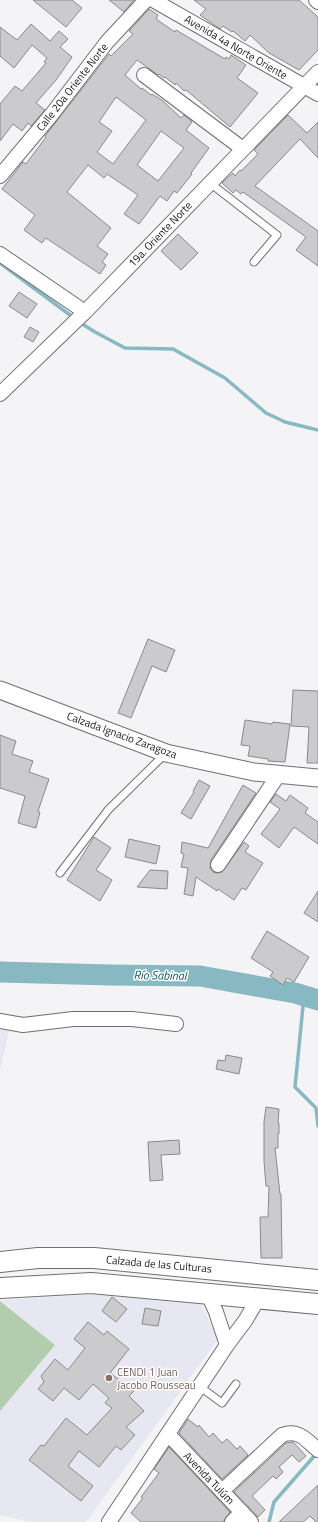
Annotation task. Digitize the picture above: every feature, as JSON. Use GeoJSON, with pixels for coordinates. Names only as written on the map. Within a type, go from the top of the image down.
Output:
{"type":"FeatureCollection","features":[{"type":"Feature","properties":{"kind":"main road","name":"Calzada de las Culturas"},"geometry":{"type":"LineString","coordinates":[[0,1262],[38,1258],[94,1258],[313,1280]]}},
{"type":"Feature","properties":{"kind":"main road"},"geometry":{"type":"LineString","coordinates":[[121,1260],[121,1286]]}},
{"type":"Feature","properties":{"kind":"main road"},"geometry":{"type":"LineString","coordinates":[[0,1288],[91,1283],[315,1304]]}},
{"type":"Feature","properties":{"kind":"street","name":"Calle 20a Oriente Norte"},"geometry":{"type":"LineString","coordinates":[[0,176],[52,114],[108,42],[146,0]]}},
{"type":"Feature","properties":{"kind":"street","name":"Avenida 4a Norte Oriente"},"geometry":{"type":"LineString","coordinates":[[153,0],[318,94]]}},
{"type":"Feature","properties":{"kind":"street","name":"19a. Oriente Norte"},"geometry":{"type":"LineString","coordinates":[[0,394],[82,314],[318,72]]}},
{"type":"Feature","properties":{"kind":"street"},"geometry":{"type":"LineString","coordinates":[[144,75],[243,149]]}},
{"type":"Feature","properties":{"kind":"street"},"geometry":{"type":"LineString","coordinates":[[0,254],[82,314]]}},
{"type":"Feature","properties":{"kind":"street","name":"Calzada Ignacio Zaragoza"},"geometry":{"type":"LineString","coordinates":[[0,690],[166,753],[254,772],[318,778]]}},
{"type":"Feature","properties":{"kind":"street"},"geometry":{"type":"LineString","coordinates":[[218,865],[279,774]]}},
{"type":"Feature","properties":{"kind":"street"},"geometry":{"type":"LineString","coordinates":[[0,1021],[23,1025],[73,1019],[132,1019],[176,1024]]}},
{"type":"Feature","properties":{"kind":"street"},"geometry":{"type":"LineString","coordinates":[[208,1294],[227,1345]]}},
{"type":"Feature","properties":{"kind":"street"},"geometry":{"type":"LineString","coordinates":[[114,1520],[199,1386],[245,1321],[258,1299]]}},
{"type":"Feature","properties":{"kind":"street"},"geometry":{"type":"LineString","coordinates":[[222,1491],[282,1435],[290,1432],[298,1434],[315,1447]]}},
{"type":"Feature","properties":{"kind":"street","name":"Avenida Tulúm"},"geometry":{"type":"LineString","coordinates":[[168,1434],[222,1491],[242,1519]]}},
{"type":"Feature","properties":{"kind":"lane"},"geometry":{"type":"LineString","coordinates":[[210,183],[277,235],[254,262]]}},
{"type":"Feature","properties":{"kind":"lane"},"geometry":{"type":"LineString","coordinates":[[60,873],[108,810],[166,753]]}},
{"type":"Feature","properties":{"kind":"lane"},"geometry":{"type":"LineString","coordinates":[[199,1386],[222,1403],[236,1384]]}},
{"type":"Feature","properties":{"kind":"shaded area"},"geometry":{"type":"Polygon","coordinates":[[[0,1024],[10,1026],[0,1071],[0,1024]]]}},
{"type":"Feature","properties":{"kind":"shaded area","name":"CENDI 1 Juan Jacobo Rousseau"},"geometry":{"type":"Polygon","coordinates":[[[102,1294],[200,1302],[218,1339],[86,1522],[30,1522],[0,1515],[0,1411],[55,1345],[0,1300],[102,1294]]]}},
{"type":"Feature","properties":{"kind":"green space"},"geometry":{"type":"Polygon","coordinates":[[[0,1301],[55,1345],[0,1411],[0,1301]]]}},
{"type":"Feature","properties":{"kind":"building"},"geometry":{"type":"Polygon","coordinates":[[[33,0],[72,0],[82,8],[66,27],[33,0]]]}},
{"type":"Feature","properties":{"kind":"building"},"geometry":{"type":"Polygon","coordinates":[[[109,0],[134,0],[124,12],[109,0]]]}},
{"type":"Feature","properties":{"kind":"building"},"geometry":{"type":"Polygon","coordinates":[[[194,0],[299,0],[318,17],[318,50],[299,70],[269,53],[250,35],[245,41],[233,31],[232,32],[223,26],[220,29],[200,15],[206,9],[194,0]]]}},
{"type":"Feature","properties":{"kind":"building"},"geometry":{"type":"Polygon","coordinates":[[[149,9],[158,15],[156,19],[175,32],[176,30],[225,59],[226,57],[229,59],[231,55],[246,65],[237,78],[258,93],[230,127],[186,90],[184,91],[176,83],[175,85],[165,77],[164,78],[159,74],[158,75],[137,60],[125,75],[141,89],[142,88],[151,95],[152,94],[163,101],[181,118],[184,115],[192,122],[186,130],[209,148],[191,173],[192,174],[177,193],[174,191],[167,201],[160,196],[139,224],[124,214],[138,195],[107,174],[104,178],[88,165],[67,192],[111,228],[97,246],[108,254],[102,262],[106,265],[100,274],[46,238],[42,243],[24,230],[35,215],[2,189],[23,162],[26,164],[46,137],[45,136],[109,54],[111,56],[133,34],[129,31],[149,9]],[[116,97],[99,122],[112,131],[97,152],[113,164],[146,120],[116,97]],[[161,131],[137,165],[158,181],[184,148],[161,131]]]}},
{"type":"Feature","properties":{"kind":"building"},"geometry":{"type":"Polygon","coordinates":[[[31,24],[50,41],[59,31],[68,39],[60,47],[72,57],[56,80],[36,103],[45,110],[31,126],[28,123],[22,131],[13,124],[0,141],[0,104],[15,86],[22,91],[46,63],[44,62],[47,58],[32,45],[14,68],[0,56],[0,27],[17,40],[31,24]]]}},
{"type":"Feature","properties":{"kind":"building"},"geometry":{"type":"Polygon","coordinates":[[[288,115],[307,133],[318,122],[318,158],[300,139],[255,186],[318,231],[318,266],[296,250],[306,237],[243,192],[241,194],[236,190],[233,193],[222,183],[233,173],[235,176],[258,154],[254,150],[288,115]]]}},
{"type":"Feature","properties":{"kind":"building"},"geometry":{"type":"Polygon","coordinates":[[[178,234],[198,253],[181,270],[161,251],[178,234]]]}},
{"type":"Feature","properties":{"kind":"building"},"geometry":{"type":"Polygon","coordinates":[[[19,292],[37,304],[27,318],[9,306],[19,292]]]}},
{"type":"Feature","properties":{"kind":"building"},"geometry":{"type":"Polygon","coordinates":[[[30,327],[39,332],[33,342],[24,337],[30,327]]]}},
{"type":"Feature","properties":{"kind":"building"},"geometry":{"type":"Polygon","coordinates":[[[148,639],[175,650],[166,672],[152,666],[131,718],[118,713],[148,639]]]}},
{"type":"Feature","properties":{"kind":"building"},"geometry":{"type":"Polygon","coordinates":[[[293,690],[318,691],[318,763],[307,763],[309,727],[291,726],[293,690]]]}},
{"type":"Feature","properties":{"kind":"building"},"geometry":{"type":"Polygon","coordinates":[[[245,720],[272,724],[273,722],[290,724],[285,762],[268,761],[268,759],[248,756],[250,746],[241,745],[245,720]]]}},
{"type":"Feature","properties":{"kind":"building"},"geometry":{"type":"Polygon","coordinates":[[[0,735],[16,741],[12,754],[33,761],[29,772],[49,779],[38,811],[40,812],[36,828],[18,823],[25,796],[0,788],[0,735]]]}},
{"type":"Feature","properties":{"kind":"building"},"geometry":{"type":"Polygon","coordinates":[[[199,780],[210,786],[191,819],[181,813],[194,792],[193,791],[199,780]]]}},
{"type":"Feature","properties":{"kind":"building"},"geometry":{"type":"Polygon","coordinates":[[[243,785],[256,793],[211,860],[210,868],[213,872],[222,872],[244,842],[249,846],[245,852],[263,863],[246,890],[242,888],[234,900],[196,877],[193,896],[184,894],[188,868],[181,867],[184,854],[181,853],[182,842],[208,848],[243,785]]]}},
{"type":"Feature","properties":{"kind":"building"},"geometry":{"type":"Polygon","coordinates":[[[276,794],[286,801],[290,795],[308,808],[305,813],[318,822],[318,844],[294,827],[279,848],[261,834],[280,809],[270,802],[276,794]]]}},
{"type":"Feature","properties":{"kind":"building"},"geometry":{"type":"Polygon","coordinates":[[[94,837],[111,848],[96,870],[112,880],[100,901],[67,880],[94,837]]]}},
{"type":"Feature","properties":{"kind":"building"},"geometry":{"type":"Polygon","coordinates":[[[129,839],[160,846],[156,864],[125,857],[129,839]]]}},
{"type":"Feature","properties":{"kind":"building"},"geometry":{"type":"Polygon","coordinates":[[[150,870],[168,871],[167,889],[137,887],[150,870]]]}},
{"type":"Feature","properties":{"kind":"building"},"geometry":{"type":"Polygon","coordinates":[[[318,891],[318,922],[304,913],[318,891]]]}},
{"type":"Feature","properties":{"kind":"building"},"geometry":{"type":"Polygon","coordinates":[[[267,931],[309,957],[294,982],[287,978],[283,985],[270,976],[273,972],[251,958],[267,931]]]}},
{"type":"Feature","properties":{"kind":"building"},"geometry":{"type":"Polygon","coordinates":[[[226,1055],[242,1058],[239,1074],[216,1069],[218,1060],[225,1061],[226,1055]]]}},
{"type":"Feature","properties":{"kind":"building"},"geometry":{"type":"Polygon","coordinates":[[[266,1107],[279,1109],[278,1148],[275,1148],[281,1194],[282,1258],[261,1258],[260,1217],[268,1217],[269,1186],[266,1186],[264,1161],[264,1122],[266,1107]]]}},
{"type":"Feature","properties":{"kind":"building"},"geometry":{"type":"Polygon","coordinates":[[[179,1140],[180,1154],[161,1155],[163,1180],[150,1181],[148,1142],[179,1140]]]}},
{"type":"Feature","properties":{"kind":"building"},"geometry":{"type":"Polygon","coordinates":[[[112,1297],[127,1309],[116,1322],[102,1311],[112,1297]]]}},
{"type":"Feature","properties":{"kind":"building"},"geometry":{"type":"Polygon","coordinates":[[[145,1308],[161,1311],[158,1326],[142,1324],[145,1308]]]}},
{"type":"Feature","properties":{"kind":"building"},"geometry":{"type":"Polygon","coordinates":[[[88,1322],[104,1335],[107,1331],[129,1349],[110,1373],[134,1391],[129,1396],[144,1411],[126,1427],[135,1435],[121,1450],[116,1446],[99,1467],[79,1451],[68,1466],[93,1486],[81,1501],[29,1460],[41,1445],[44,1446],[66,1418],[87,1435],[112,1408],[105,1403],[109,1398],[93,1384],[79,1400],[64,1388],[53,1401],[38,1389],[44,1382],[41,1376],[55,1359],[68,1370],[85,1348],[74,1339],[88,1322]]]}},
{"type":"Feature","properties":{"kind":"building"},"geometry":{"type":"Polygon","coordinates":[[[188,1419],[198,1427],[199,1425],[209,1437],[213,1433],[222,1443],[227,1439],[237,1449],[240,1446],[248,1455],[222,1479],[179,1433],[188,1419]]]}},
{"type":"Feature","properties":{"kind":"building"},"geometry":{"type":"Polygon","coordinates":[[[293,1442],[306,1456],[299,1462],[292,1455],[279,1467],[283,1472],[276,1479],[273,1476],[252,1496],[265,1510],[258,1517],[234,1492],[286,1443],[293,1442]]]}},
{"type":"Feature","properties":{"kind":"building"},"geometry":{"type":"Polygon","coordinates":[[[169,1447],[230,1512],[223,1522],[141,1522],[131,1513],[143,1498],[141,1497],[159,1473],[154,1469],[169,1447]]]}},
{"type":"Feature","properties":{"kind":"building"},"geometry":{"type":"Polygon","coordinates":[[[318,1485],[318,1522],[310,1516],[303,1522],[279,1522],[318,1485]]]}},
{"type":"Feature","properties":{"kind":"waterway"},"geometry":{"type":"LineString","coordinates":[[0,263],[74,318]]}},
{"type":"Feature","properties":{"kind":"waterway"},"geometry":{"type":"LineString","coordinates":[[79,322],[125,348],[173,349],[225,378],[266,413],[285,422],[318,430]]}},
{"type":"Feature","properties":{"kind":"waterway","name":"Río Sabinal"},"geometry":{"type":"LineString","coordinates":[[0,972],[200,976],[295,993],[318,1000]]}},
{"type":"Feature","properties":{"kind":"waterway"},"geometry":{"type":"LineString","coordinates":[[304,996],[295,1087],[316,1108],[318,1126]]}},
{"type":"Feature","properties":{"kind":"waterway"},"geometry":{"type":"LineString","coordinates":[[269,1522],[274,1502],[316,1454]]}},
{"type":"Feature","properties":{"kind":"place","name":"CENDI 1 Juan Jacobo Rousseau"},"geometry":{"type":"Point","coordinates":[109,1378]}}]}
